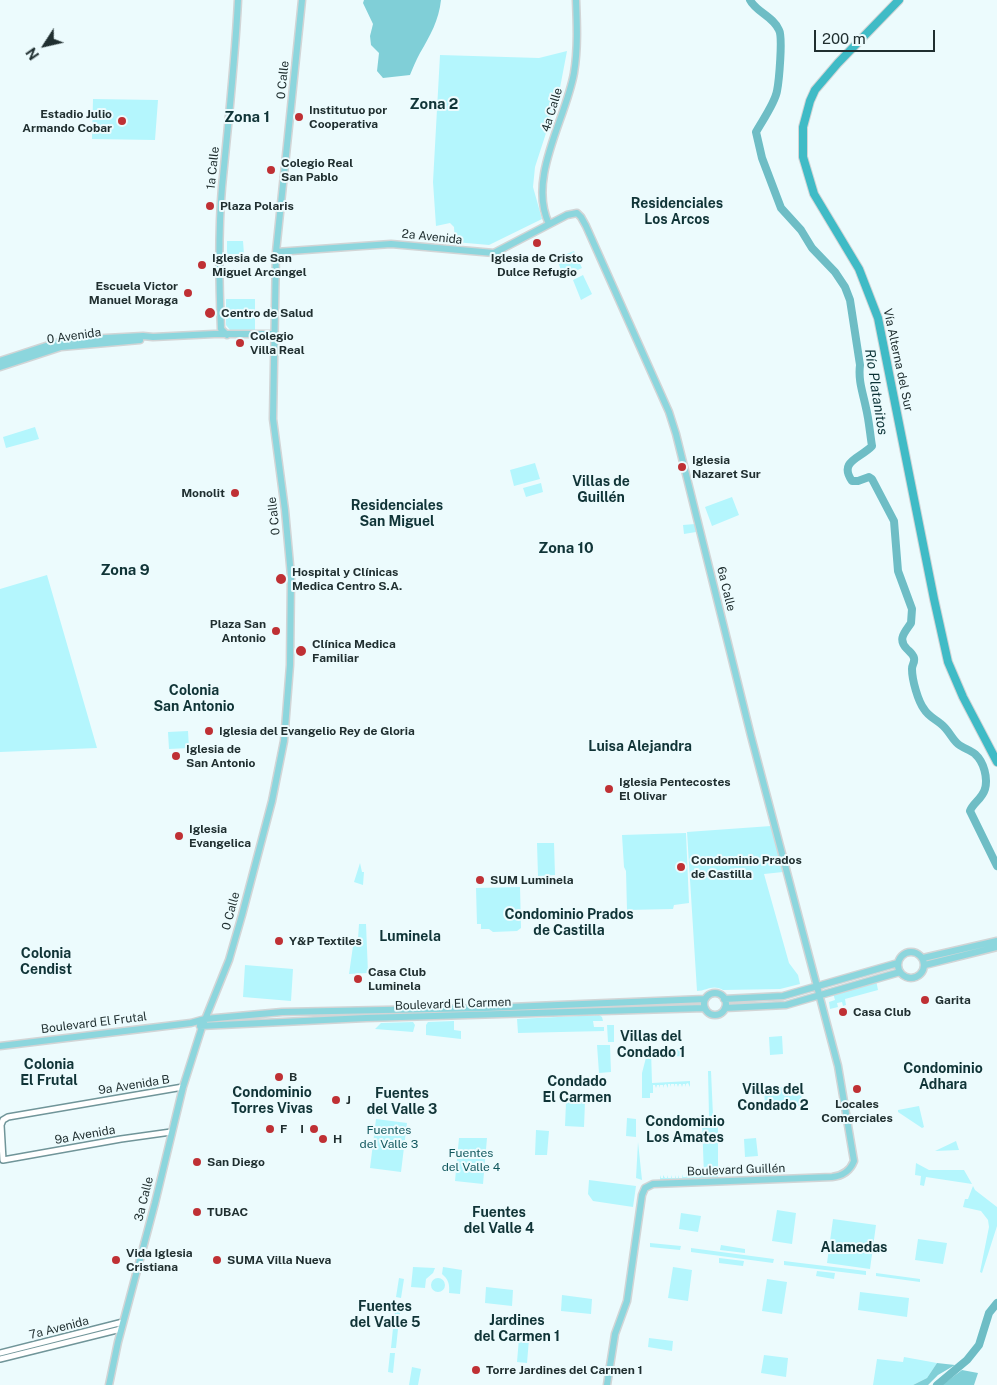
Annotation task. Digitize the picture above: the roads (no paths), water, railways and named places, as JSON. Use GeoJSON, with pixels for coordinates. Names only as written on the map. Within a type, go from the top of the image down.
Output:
{"type":"FeatureCollection","features":[{"type":"Feature","properties":{"kind":"highway","name":"Vía Alterna del Sur"},"geometry":{"type":"LineString","coordinates":[[899,0],[831,72],[812,96],[806,112],[802,145],[806,170],[814,194],[859,269],[875,306],[948,662],[966,704],[997,762]]}},
{"type":"Feature","properties":{"kind":"highway","name":"Vía Alterna del Sur"},"geometry":{"type":"LineString","coordinates":[[839,64],[891,17],[905,0]]}},
{"type":"Feature","properties":{"kind":"highway","name":"Vía Alterna del Sur"},"geometry":{"type":"LineString","coordinates":[[831,72],[819,92],[810,113],[806,139],[810,169],[819,196],[870,281],[883,317],[950,652],[964,690],[997,753]]}},
{"type":"Feature","properties":{"kind":"main road","name":"1a Calle"},"geometry":{"type":"LineString","coordinates":[[221,328],[220,235],[222,188],[238,0]]}},
{"type":"Feature","properties":{"kind":"main road","name":"0 Calle"},"geometry":{"type":"LineString","coordinates":[[206,1019],[223,977],[242,915],[272,801],[281,762],[287,722],[290,665],[290,564],[273,419],[276,252],[302,0]]}},
{"type":"Feature","properties":{"kind":"main road","name":"4a Calle"},"geometry":{"type":"LineString","coordinates":[[549,224],[542,202],[542,186],[547,160],[564,110],[574,72],[577,38],[576,0]]}},
{"type":"Feature","properties":{"kind":"main road","name":"2a Avenida"},"geometry":{"type":"LineString","coordinates":[[276,252],[391,244],[494,253],[567,215],[576,213]]}},
{"type":"Feature","properties":{"kind":"main road","name":"6a Calle"},"geometry":{"type":"LineString","coordinates":[[576,213],[582,217],[669,412],[676,434],[751,736],[819,995]]}},
{"type":"Feature","properties":{"kind":"main road"},"geometry":{"type":"LineString","coordinates":[[214,334],[221,328],[227,335]]}},
{"type":"Feature","properties":{"kind":"main road","name":"0 Avenida"},"geometry":{"type":"LineString","coordinates":[[0,361],[69,340],[144,336],[275,334]]}},
{"type":"Feature","properties":{"kind":"main road","name":"0 Avenida"},"geometry":{"type":"LineString","coordinates":[[0,367],[61,347],[143,340],[153,337]]}},
{"type":"Feature","properties":{"kind":"main road"},"geometry":{"type":"LineString","coordinates":[[924,961],[997,941]]}},
{"type":"Feature","properties":{"kind":"main road"},"geometry":{"type":"LineString","coordinates":[[924,961],[997,947]]}},
{"type":"Feature","properties":{"kind":"main road"},"geometry":{"type":"LineString","coordinates":[[909,952],[917,952],[924,961],[923,972],[915,978],[905,976],[900,972],[898,962],[902,955],[909,952]]}},
{"type":"Feature","properties":{"kind":"main road","name":"Boulevard El Carmen"},"geometry":{"type":"LineString","coordinates":[[202,1027],[705,999],[709,995],[716,993],[724,999],[783,996],[898,962]]}},
{"type":"Feature","properties":{"kind":"main road","name":"Boulevard El Carmen"},"geometry":{"type":"LineString","coordinates":[[206,1019],[282,1012],[386,1010],[705,1008],[710,1013],[717,1014],[725,1008],[786,1005],[900,972]]}},
{"type":"Feature","properties":{"kind":"main road","name":"Boulevard Guillén"},"geometry":{"type":"LineString","coordinates":[[607,1385],[615,1334],[627,1300],[642,1195],[645,1188],[653,1184],[832,1177],[846,1172],[853,1165],[854,1153],[843,1090],[819,995]]}},
{"type":"Feature","properties":{"kind":"main road"},"geometry":{"type":"LineString","coordinates":[[705,999],[705,1008]]}},
{"type":"Feature","properties":{"kind":"main road"},"geometry":{"type":"LineString","coordinates":[[724,999],[725,1008]]}},
{"type":"Feature","properties":{"kind":"main road"},"geometry":{"type":"LineString","coordinates":[[386,1010],[385,1014],[388,1018]]}},
{"type":"Feature","properties":{"kind":"main road","name":"Boulevard El Frutal"},"geometry":{"type":"LineString","coordinates":[[0,1046],[191,1023],[206,1019]]}},
{"type":"Feature","properties":{"kind":"main road","name":"3a Calle"},"geometry":{"type":"LineString","coordinates":[[109,1385],[171,1132],[183,1087],[206,1019]]}},
{"type":"Feature","properties":{"kind":"main road","name":"Boulevard El Frutal"},"geometry":{"type":"LineString","coordinates":[[191,1023],[202,1027]]}},
{"type":"Feature","properties":{"kind":"street","name":"9a Avenida B"},"geometry":{"type":"LineString","coordinates":[[1,1144],[2,1122],[8,1117],[183,1087]]}},
{"type":"Feature","properties":{"kind":"street","name":"9a Avenida"},"geometry":{"type":"LineString","coordinates":[[1,1144],[3,1160],[171,1132]]}},
{"type":"Feature","properties":{"kind":"street","name":"7a Avenida"},"geometry":{"type":"LineString","coordinates":[[0,1353],[122,1326]]}},
{"type":"Feature","properties":{"kind":"street","name":"7a Avenida"},"geometry":{"type":"LineString","coordinates":[[0,1359],[122,1326]]}},
{"type":"Feature","properties":{"kind":"waterway","name":"Río Platanitos"},"geometry":{"type":"LineString","coordinates":[[750,0],[756,8],[773,21],[779,30],[781,41],[776,96],[756,132],[762,158],[781,208],[801,230],[812,248],[835,272],[845,287],[850,300],[860,365],[860,382],[872,446],[849,464],[848,474],[852,481],[869,477],[872,479],[894,521],[898,571],[912,609],[911,623],[902,639],[904,645],[914,658],[912,669],[916,690],[928,714],[943,726],[958,744],[975,754],[983,766],[986,780],[985,789],[970,811],[997,866]]}},
{"type":"Feature","properties":{"kind":"waterway","name":"Río Platanitos"},"geometry":{"type":"LineString","coordinates":[[937,1385],[967,1360],[979,1345],[989,1313],[997,1303]]}},
{"type":"Feature","properties":{"kind":"place","name":"Institutuo por Cooperativa"},"geometry":{"type":"Point","coordinates":[299,117]}},
{"type":"Feature","properties":{"kind":"place","name":"Estadio Julio Armando Cobar"},"geometry":{"type":"Point","coordinates":[122,121]}},
{"type":"Feature","properties":{"kind":"place","name":"Colegio Real San Pablo"},"geometry":{"type":"Point","coordinates":[271,170]}},
{"type":"Feature","properties":{"kind":"place","name":"Plaza Polaris"},"geometry":{"type":"Point","coordinates":[210,206]}},
{"type":"Feature","properties":{"kind":"place","name":"Iglesia de Cristo Dulce Refugio"},"geometry":{"type":"Point","coordinates":[537,243]}},
{"type":"Feature","properties":{"kind":"place","name":"Iglesia de San Miguel Arcangel"},"geometry":{"type":"Point","coordinates":[202,265]}},
{"type":"Feature","properties":{"kind":"place","name":"Escuela Victor Manuel Moraga"},"geometry":{"type":"Point","coordinates":[188,293]}},
{"type":"Feature","properties":{"kind":"place","name":"Centro de Salud"},"geometry":{"type":"Point","coordinates":[210,313]}},
{"type":"Feature","properties":{"kind":"place","name":"Colegio Villa Real"},"geometry":{"type":"Point","coordinates":[240,343]}},
{"type":"Feature","properties":{"kind":"place","name":"Iglesia Nazaret Sur"},"geometry":{"type":"Point","coordinates":[682,467]}},
{"type":"Feature","properties":{"kind":"place","name":"Monolit"},"geometry":{"type":"Point","coordinates":[235,493]}},
{"type":"Feature","properties":{"kind":"place","name":"Hospital y Clínicas Medica Centro S.A."},"geometry":{"type":"Point","coordinates":[281,579]}},
{"type":"Feature","properties":{"kind":"place","name":"Plaza San Antonio"},"geometry":{"type":"Point","coordinates":[276,631]}},
{"type":"Feature","properties":{"kind":"place","name":"Clínica Medica Familiar"},"geometry":{"type":"Point","coordinates":[301,651]}},
{"type":"Feature","properties":{"kind":"place","name":"Iglesia del Evangelio Rey de Gloria"},"geometry":{"type":"Point","coordinates":[209,731]}},
{"type":"Feature","properties":{"kind":"place","name":"Iglesia de San Antonio"},"geometry":{"type":"Point","coordinates":[176,756]}},
{"type":"Feature","properties":{"kind":"place","name":"Iglesia Pentecostes El Olivar"},"geometry":{"type":"Point","coordinates":[609,789]}},
{"type":"Feature","properties":{"kind":"place","name":"Iglesia Evangelica"},"geometry":{"type":"Point","coordinates":[179,836]}},
{"type":"Feature","properties":{"kind":"place","name":"Condominio Prados de Castilla"},"geometry":{"type":"Point","coordinates":[681,867]}},
{"type":"Feature","properties":{"kind":"place","name":"SUM Luminela"},"geometry":{"type":"Point","coordinates":[480,880]}},
{"type":"Feature","properties":{"kind":"place","name":"Y&P Textiles"},"geometry":{"type":"Point","coordinates":[279,941]}},
{"type":"Feature","properties":{"kind":"place","name":"Casa Club Luminela"},"geometry":{"type":"Point","coordinates":[358,979]}},
{"type":"Feature","properties":{"kind":"place","name":"Garita"},"geometry":{"type":"Point","coordinates":[925,1000]}},
{"type":"Feature","properties":{"kind":"place","name":"Casa Club"},"geometry":{"type":"Point","coordinates":[843,1012]}},
{"type":"Feature","properties":{"kind":"place","name":"B"},"geometry":{"type":"Point","coordinates":[279,1077]}},
{"type":"Feature","properties":{"kind":"place","name":"Locales Comerciales"},"geometry":{"type":"Point","coordinates":[857,1089]}},
{"type":"Feature","properties":{"kind":"place","name":"J"},"geometry":{"type":"Point","coordinates":[336,1100]}},
{"type":"Feature","properties":{"kind":"place","name":"F"},"geometry":{"type":"Point","coordinates":[270,1129]}},
{"type":"Feature","properties":{"kind":"place","name":"I"},"geometry":{"type":"Point","coordinates":[314,1129]}},
{"type":"Feature","properties":{"kind":"place","name":"H"},"geometry":{"type":"Point","coordinates":[323,1139]}},
{"type":"Feature","properties":{"kind":"place","name":"San Diego"},"geometry":{"type":"Point","coordinates":[197,1162]}},
{"type":"Feature","properties":{"kind":"place","name":"TUBAC"},"geometry":{"type":"Point","coordinates":[197,1212]}},
{"type":"Feature","properties":{"kind":"place","name":"Vida Iglesia Cristiana"},"geometry":{"type":"Point","coordinates":[116,1260]}},
{"type":"Feature","properties":{"kind":"place","name":"SUMA Villa Nueva"},"geometry":{"type":"Point","coordinates":[217,1260]}},
{"type":"Feature","properties":{"kind":"place","name":"Torre Jardines del Carmen 1"},"geometry":{"type":"Point","coordinates":[476,1370]}},
{"type":"Feature","properties":{"kind":"district","name":"Zona 2"},"geometry":{"type":"Point","coordinates":[434,104]}},
{"type":"Feature","properties":{"kind":"district","name":"Zona 1"},"geometry":{"type":"Point","coordinates":[247,117]}},
{"type":"Feature","properties":{"kind":"district","name":"Residenciales Los Arcos"},"geometry":{"type":"Point","coordinates":[677,212]}},
{"type":"Feature","properties":{"kind":"district","name":"Villas de Guillén"},"geometry":{"type":"Point","coordinates":[601,490]}},
{"type":"Feature","properties":{"kind":"district","name":"Residenciales San Miguel"},"geometry":{"type":"Point","coordinates":[397,514]}},
{"type":"Feature","properties":{"kind":"district","name":"Zona 10"},"geometry":{"type":"Point","coordinates":[566,548]}},
{"type":"Feature","properties":{"kind":"district","name":"Zona 9"},"geometry":{"type":"Point","coordinates":[125,570]}},
{"type":"Feature","properties":{"kind":"district","name":"Colonia San Antonio"},"geometry":{"type":"Point","coordinates":[194,700]}},
{"type":"Feature","properties":{"kind":"district","name":"Luisa Alejandra"},"geometry":{"type":"Point","coordinates":[640,747]}},
{"type":"Feature","properties":{"kind":"district","name":"Condominio Prados de Castilla"},"geometry":{"type":"Point","coordinates":[569,924]}},
{"type":"Feature","properties":{"kind":"district","name":"Luminela"},"geometry":{"type":"Point","coordinates":[410,937]}},
{"type":"Feature","properties":{"kind":"district","name":"Colonia Cendist"},"geometry":{"type":"Point","coordinates":[46,962]}},
{"type":"Feature","properties":{"kind":"district","name":"Villas del Condado 1"},"geometry":{"type":"Point","coordinates":[651,1046]}},
{"type":"Feature","properties":{"kind":"district","name":"Colonia El Frutal"},"geometry":{"type":"Point","coordinates":[49,1074]}},
{"type":"Feature","properties":{"kind":"district","name":"Condominio Adhara"},"geometry":{"type":"Point","coordinates":[943,1078]}},
{"type":"Feature","properties":{"kind":"district","name":"Condado El Carmen"},"geometry":{"type":"Point","coordinates":[577,1090]}},
{"type":"Feature","properties":{"kind":"district","name":"Villas del Condado 2"},"geometry":{"type":"Point","coordinates":[773,1098]}},
{"type":"Feature","properties":{"kind":"district","name":"Condominio Torres Vivas"},"geometry":{"type":"Point","coordinates":[272,1102]}},
{"type":"Feature","properties":{"kind":"district","name":"Fuentes del Valle 3"},"geometry":{"type":"Point","coordinates":[402,1102]}},
{"type":"Feature","properties":{"kind":"district","name":"Condominio Los Amates"},"geometry":{"type":"Point","coordinates":[685,1130]}},
{"type":"Feature","properties":{"kind":"district","name":"Fuentes del Valle 4"},"geometry":{"type":"Point","coordinates":[499,1222]}},
{"type":"Feature","properties":{"kind":"district","name":"Alamedas"},"geometry":{"type":"Point","coordinates":[854,1248]}},
{"type":"Feature","properties":{"kind":"district","name":"Fuentes del Valle 5"},"geometry":{"type":"Point","coordinates":[385,1315]}},
{"type":"Feature","properties":{"kind":"district","name":"Jardines del Carmen 1"},"geometry":{"type":"Point","coordinates":[517,1329]}}]}
